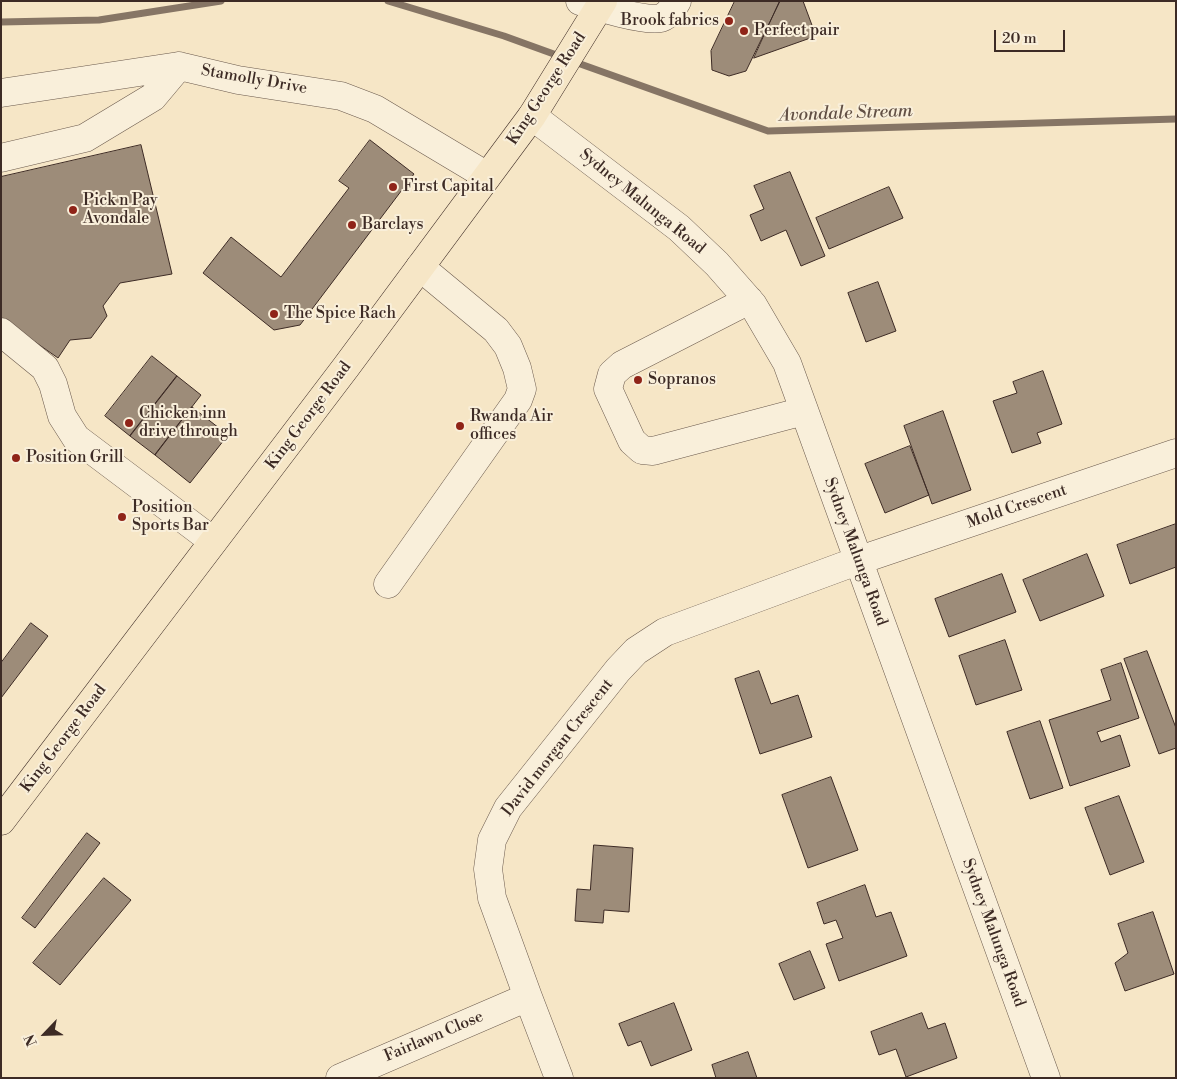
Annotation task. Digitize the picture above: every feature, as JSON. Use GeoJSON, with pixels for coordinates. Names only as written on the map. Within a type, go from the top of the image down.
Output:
{"type":"FeatureCollection","features":[{"type":"Feature","properties":{"kind":"main road","name":"King George Road"},"geometry":{"type":"LineString","coordinates":[[1,822],[346,367],[532,116],[594,4]]}},
{"type":"Feature","properties":{"kind":"street"},"geometry":{"type":"LineString","coordinates":[[594,4],[653,19],[662,18],[670,13],[677,1]]}},
{"type":"Feature","properties":{"kind":"street"},"geometry":{"type":"LineString","coordinates":[[1,158],[85,138],[153,98],[179,66]]}},
{"type":"Feature","properties":{"kind":"street","name":"Stamolly Drive"},"geometry":{"type":"LineString","coordinates":[[1,93],[179,66],[238,80],[341,96],[375,109],[487,176]]}},
{"type":"Feature","properties":{"kind":"street","name":"Sydney Malunga Road"},"geometry":{"type":"LineString","coordinates":[[532,116],[679,228],[717,264],[749,300],[787,363],[857,561],[1046,1078]]}},
{"type":"Feature","properties":{"kind":"street"},"geometry":{"type":"LineString","coordinates":[[388,584],[518,400],[522,389],[517,368],[508,346],[496,330],[420,267]]}},
{"type":"Feature","properties":{"kind":"street"},"geometry":{"type":"LineString","coordinates":[[749,300],[622,364],[612,374],[608,389],[632,441],[642,450],[653,451],[804,411]]}},
{"type":"Feature","properties":{"kind":"street"},"geometry":{"type":"LineString","coordinates":[[1,332],[45,368],[62,416],[76,438],[213,540]]}},
{"type":"Feature","properties":{"kind":"street","name":"Mold Crescent"},"geometry":{"type":"LineString","coordinates":[[857,561],[1176,453]]}},
{"type":"Feature","properties":{"kind":"street","name":"David morgan Crescent"},"geometry":{"type":"LineString","coordinates":[[559,1078],[492,898],[488,870],[492,840],[508,808],[636,650],[665,632],[857,561]]}},
{"type":"Feature","properties":{"kind":"street","name":"Fairlawn Close"},"geometry":{"type":"LineString","coordinates":[[340,1078],[528,997]]}},
{"type":"Feature","properties":{"kind":"building"},"geometry":{"type":"Polygon","coordinates":[[[735,1],[780,1],[746,71],[729,76],[712,70],[711,51],[735,1]]]}},
{"type":"Feature","properties":{"kind":"building"},"geometry":{"type":"Polygon","coordinates":[[[780,1],[803,1],[816,36],[754,58],[780,1]]]}},
{"type":"Feature","properties":{"kind":"building"},"geometry":{"type":"Polygon","coordinates":[[[370,140],[414,174],[300,325],[274,330],[203,273],[231,237],[281,277],[349,188],[339,181],[370,140]]]}},
{"type":"Feature","properties":{"kind":"building"},"geometry":{"type":"Polygon","coordinates":[[[141,145],[172,274],[120,283],[103,306],[107,316],[91,338],[70,340],[58,358],[1,318],[1,177],[141,145]]]}},
{"type":"Feature","properties":{"kind":"building"},"geometry":{"type":"Polygon","coordinates":[[[790,172],[825,256],[801,266],[786,230],[761,241],[750,215],[764,209],[754,186],[790,172]]]}},
{"type":"Feature","properties":{"kind":"building"},"geometry":{"type":"Polygon","coordinates":[[[889,187],[903,218],[829,249],[816,218],[889,187]]]}},
{"type":"Feature","properties":{"kind":"building"},"geometry":{"type":"Polygon","coordinates":[[[878,282],[896,331],[866,342],[848,293],[878,282]]]}},
{"type":"Feature","properties":{"kind":"building"},"geometry":{"type":"Polygon","coordinates":[[[152,356],[177,376],[130,436],[105,416],[152,356]]]}},
{"type":"Feature","properties":{"kind":"building"},"geometry":{"type":"Polygon","coordinates":[[[1043,371],[1062,424],[1037,433],[1041,443],[1012,453],[993,401],[1017,393],[1013,382],[1043,371]]]}},
{"type":"Feature","properties":{"kind":"building"},"geometry":{"type":"Polygon","coordinates":[[[177,376],[201,395],[155,455],[130,436],[177,376]]]}},
{"type":"Feature","properties":{"kind":"building"},"geometry":{"type":"Polygon","coordinates":[[[192,407],[228,435],[190,483],[155,455],[192,407]]]}},
{"type":"Feature","properties":{"kind":"building"},"geometry":{"type":"Polygon","coordinates":[[[943,411],[971,490],[932,504],[904,426],[943,411]]]}},
{"type":"Feature","properties":{"kind":"building"},"geometry":{"type":"Polygon","coordinates":[[[910,446],[929,495],[885,513],[865,464],[910,446]]]}},
{"type":"Feature","properties":{"kind":"building"},"geometry":{"type":"Polygon","coordinates":[[[1176,524],[1176,567],[1130,584],[1117,545],[1176,524]]]}},
{"type":"Feature","properties":{"kind":"building"},"geometry":{"type":"Polygon","coordinates":[[[1087,554],[1104,596],[1040,621],[1023,580],[1087,554]]]}},
{"type":"Feature","properties":{"kind":"building"},"geometry":{"type":"Polygon","coordinates":[[[1002,574],[1016,612],[949,637],[935,599],[1002,574]]]}},
{"type":"Feature","properties":{"kind":"building"},"geometry":{"type":"Polygon","coordinates":[[[31,623],[48,636],[1,698],[1,663],[31,623]]]}},
{"type":"Feature","properties":{"kind":"building"},"geometry":{"type":"Polygon","coordinates":[[[1005,640],[1022,690],[976,705],[959,656],[1005,640]]]}},
{"type":"Feature","properties":{"kind":"building"},"geometry":{"type":"Polygon","coordinates":[[[1147,651],[1176,728],[1176,748],[1159,754],[1124,659],[1147,651]]]}},
{"type":"Feature","properties":{"kind":"building"},"geometry":{"type":"Polygon","coordinates":[[[1121,663],[1139,718],[1097,732],[1101,742],[1120,735],[1130,766],[1070,786],[1049,720],[1111,700],[1101,670],[1121,663]]]}},
{"type":"Feature","properties":{"kind":"building"},"geometry":{"type":"Polygon","coordinates":[[[759,671],[771,704],[798,695],[812,737],[760,754],[735,679],[759,671]]]}},
{"type":"Feature","properties":{"kind":"building"},"geometry":{"type":"Polygon","coordinates":[[[1040,721],[1063,788],[1030,799],[1007,732],[1040,721]]]}},
{"type":"Feature","properties":{"kind":"building"},"geometry":{"type":"Polygon","coordinates":[[[831,777],[858,850],[808,868],[782,795],[831,777]]]}},
{"type":"Feature","properties":{"kind":"building"},"geometry":{"type":"Polygon","coordinates":[[[1119,796],[1144,862],[1110,875],[1085,808],[1119,796]]]}},
{"type":"Feature","properties":{"kind":"building"},"geometry":{"type":"Polygon","coordinates":[[[87,833],[100,843],[35,928],[22,918],[87,833]]]}},
{"type":"Feature","properties":{"kind":"building"},"geometry":{"type":"Polygon","coordinates":[[[594,845],[633,848],[629,912],[604,910],[603,923],[575,921],[577,889],[590,890],[594,845]]]}},
{"type":"Feature","properties":{"kind":"building"},"geometry":{"type":"Polygon","coordinates":[[[104,878],[131,900],[60,985],[33,963],[104,878]]]}},
{"type":"Feature","properties":{"kind":"building"},"geometry":{"type":"Polygon","coordinates":[[[865,885],[876,917],[891,912],[907,956],[839,981],[826,944],[843,938],[836,920],[824,924],[817,903],[865,885]]]}},
{"type":"Feature","properties":{"kind":"building"},"geometry":{"type":"Polygon","coordinates":[[[1153,912],[1174,974],[1125,991],[1115,963],[1128,953],[1118,924],[1153,912]]]}},
{"type":"Feature","properties":{"kind":"building"},"geometry":{"type":"Polygon","coordinates":[[[810,951],[825,988],[794,1000],[779,964],[810,951]]]}},
{"type":"Feature","properties":{"kind":"building"},"geometry":{"type":"Polygon","coordinates":[[[674,1003],[692,1050],[651,1066],[641,1041],[628,1046],[619,1024],[674,1003]]]}},
{"type":"Feature","properties":{"kind":"building"},"geometry":{"type":"Polygon","coordinates":[[[922,1013],[928,1029],[945,1023],[957,1058],[906,1077],[896,1049],[879,1055],[871,1032],[922,1013]]]}},
{"type":"Feature","properties":{"kind":"building"},"geometry":{"type":"Polygon","coordinates":[[[748,1052],[757,1078],[716,1078],[712,1065],[748,1052]]]}},
{"type":"Feature","properties":{"kind":"waterway","name":"Avondale Stream"},"geometry":{"type":"LineString","coordinates":[[1,22],[99,20],[221,1]]}},
{"type":"Feature","properties":{"kind":"waterway","name":"Avondale Stream"},"geometry":{"type":"LineString","coordinates":[[388,1],[504,36],[562,57]]}},
{"type":"Feature","properties":{"kind":"waterway","name":"Avondale Stream"},"geometry":{"type":"LineString","coordinates":[[572,61],[768,131],[1176,119]]}},
{"type":"Feature","properties":{"kind":"place","name":"Brook fabrics"},"geometry":{"type":"Point","coordinates":[729,21]}},
{"type":"Feature","properties":{"kind":"place","name":"Perfect pair"},"geometry":{"type":"Point","coordinates":[744,31]}},
{"type":"Feature","properties":{"kind":"place","name":"First Capital"},"geometry":{"type":"Point","coordinates":[393,187]}},
{"type":"Feature","properties":{"kind":"place","name":"Pick n Pay Avondale"},"geometry":{"type":"Point","coordinates":[73,210]}},
{"type":"Feature","properties":{"kind":"place","name":"Barclays"},"geometry":{"type":"Point","coordinates":[352,225]}},
{"type":"Feature","properties":{"kind":"place","name":"The Spice Rach"},"geometry":{"type":"Point","coordinates":[274,314]}},
{"type":"Feature","properties":{"kind":"place","name":"Sopranos"},"geometry":{"type":"Point","coordinates":[638,380]}},
{"type":"Feature","properties":{"kind":"place","name":"Chicken inn drive through"},"geometry":{"type":"Point","coordinates":[129,423]}},
{"type":"Feature","properties":{"kind":"place","name":"Rwanda Air offices"},"geometry":{"type":"Point","coordinates":[460,426]}},
{"type":"Feature","properties":{"kind":"place","name":"Position Grill"},"geometry":{"type":"Point","coordinates":[16,458]}},
{"type":"Feature","properties":{"kind":"place","name":"Position Sports Bar"},"geometry":{"type":"Point","coordinates":[122,517]}}]}
